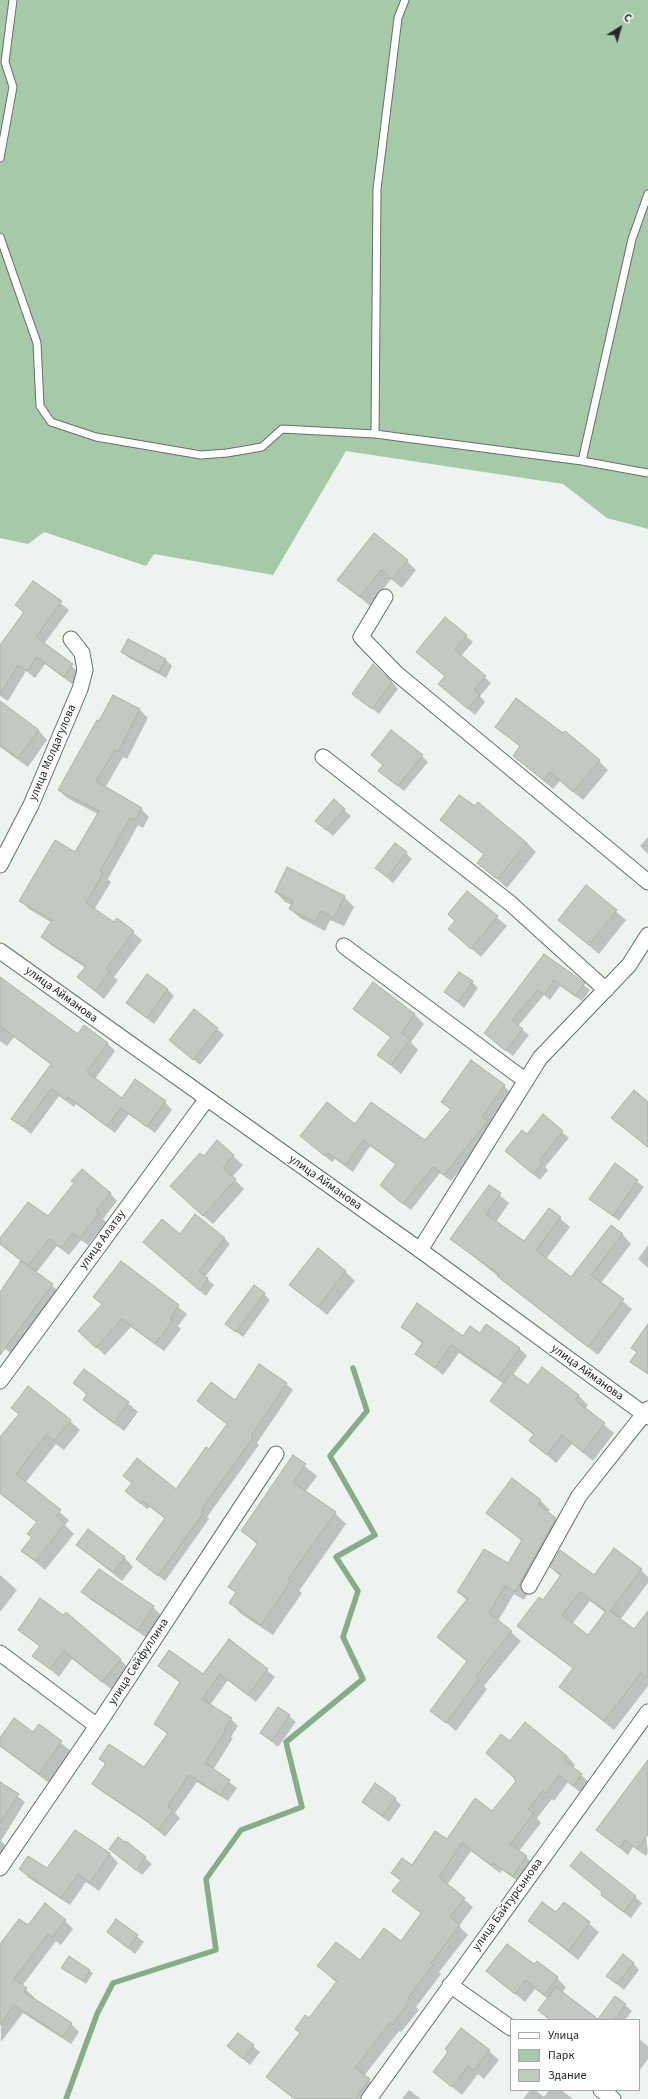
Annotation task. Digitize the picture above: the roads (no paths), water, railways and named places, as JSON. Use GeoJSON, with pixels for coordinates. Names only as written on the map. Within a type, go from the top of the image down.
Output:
{"type":"FeatureCollection","features":[{"type":"Feature","properties":{"kind":"street"},"geometry":{"type":"LineString","coordinates":[[385,596],[361,637],[396,673],[648,882]]}},
{"type":"Feature","properties":{"kind":"street","name":"улица Молдагулова"},"geometry":{"type":"LineString","coordinates":[[0,865],[31,805],[80,689],[85,670],[82,653],[71,639]]}},
{"type":"Feature","properties":{"kind":"street"},"geometry":{"type":"LineString","coordinates":[[323,757],[510,903],[606,990]]}},
{"type":"Feature","properties":{"kind":"street"},"geometry":{"type":"LineString","coordinates":[[420,1250],[540,1058],[629,965],[648,935]]}},
{"type":"Feature","properties":{"kind":"street"},"geometry":{"type":"LineString","coordinates":[[344,946],[526,1081]]}},
{"type":"Feature","properties":{"kind":"street","name":"улица Айманова"},"geometry":{"type":"LineString","coordinates":[[0,951],[206,1100],[420,1250],[647,1413]]}},
{"type":"Feature","properties":{"kind":"street","name":"улица Алатау"},"geometry":{"type":"LineString","coordinates":[[0,1381],[206,1100]]}},
{"type":"Feature","properties":{"kind":"street"},"geometry":{"type":"LineString","coordinates":[[529,1586],[579,1496],[647,1413]]}},
{"type":"Feature","properties":{"kind":"street","name":"улица Сейфуллина"},"geometry":{"type":"LineString","coordinates":[[0,1868],[97,1726],[276,1454]]}},
{"type":"Feature","properties":{"kind":"street"},"geometry":{"type":"LineString","coordinates":[[0,1653],[97,1726]]}},
{"type":"Feature","properties":{"kind":"street","name":"улица Байтурсынова"},"geometry":{"type":"LineString","coordinates":[[369,2099],[648,1712]]}},
{"type":"Feature","properties":{"kind":"street"},"geometry":{"type":"LineString","coordinates":[[450,1985],[510,2027]]}},
{"type":"Feature","properties":{"kind":"street"},"geometry":{"type":"LineString","coordinates":[[601,2091],[613,2099]]}},
{"type":"Feature","properties":{"kind":"lane"},"geometry":{"type":"LineString","coordinates":[[0,158],[13,87],[5,62],[12,0]]}},
{"type":"Feature","properties":{"kind":"lane"},"geometry":{"type":"LineString","coordinates":[[375,434],[377,189],[398,18],[405,0]]}},
{"type":"Feature","properties":{"kind":"lane"},"geometry":{"type":"LineString","coordinates":[[582,461],[632,239],[648,194]]}},
{"type":"Feature","properties":{"kind":"lane"},"geometry":{"type":"LineString","coordinates":[[0,237],[37,343],[40,406],[51,422],[96,437],[201,455],[262,448],[282,429],[375,434],[582,461],[648,473]]}},
{"type":"Feature","properties":{"kind":"waterway"},"geometry":{"type":"LineString","coordinates":[[66,2099],[97,2014],[113,1983],[216,1950],[206,1879],[241,1830],[302,1807],[286,1742],[363,1679],[343,1637],[358,1591],[336,1557],[375,1535],[330,1456],[367,1411],[353,1368]]}}]}
